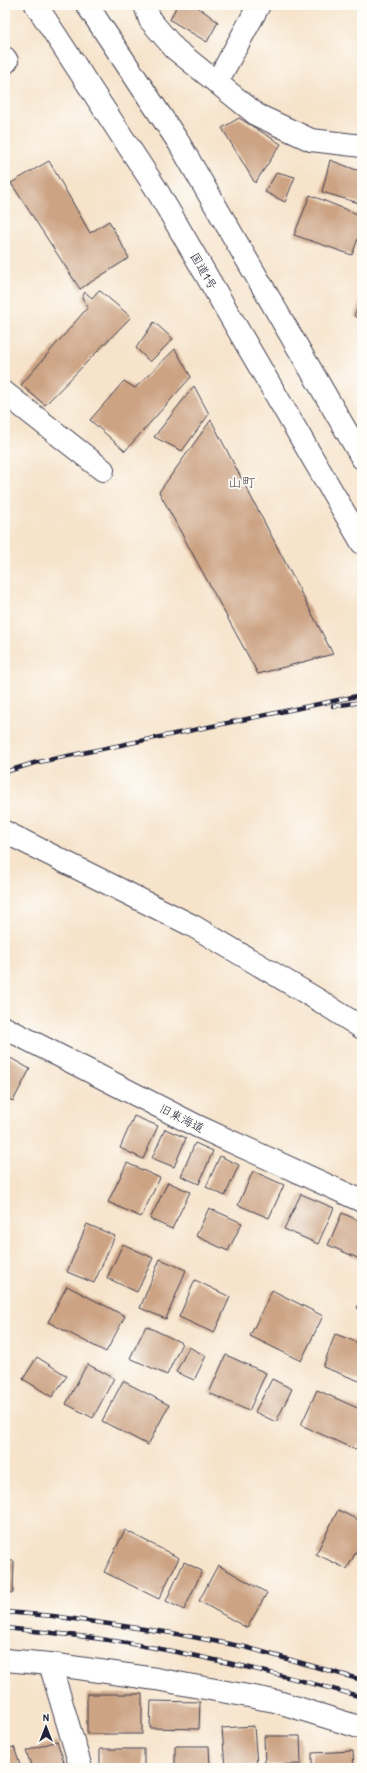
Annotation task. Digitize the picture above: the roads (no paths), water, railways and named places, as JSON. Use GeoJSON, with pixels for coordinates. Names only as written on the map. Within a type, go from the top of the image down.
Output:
{"type":"FeatureCollection","features":[{"type":"Feature","properties":{"kind":"main road","name":"国道1号"},"geometry":{"type":"LineString","coordinates":[[36,5],[154,187],[362,543]]}},
{"type":"Feature","properties":{"kind":"main road"},"geometry":{"type":"LineString","coordinates":[[87,5],[179,143],[362,458]]}},
{"type":"Feature","properties":{"kind":"main road"},"geometry":{"type":"LineString","coordinates":[[145,5],[150,20],[175,48],[257,115],[311,140],[362,146]]}},
{"type":"Feature","properties":{"kind":"main road"},"geometry":{"type":"LineString","coordinates":[[217,82],[259,5]]}},
{"type":"Feature","properties":{"kind":"main road"},"geometry":{"type":"LineString","coordinates":[[5,58],[7,61],[5,63]]}},
{"type":"Feature","properties":{"kind":"main road"},"geometry":{"type":"LineString","coordinates":[[5,393],[103,470]]}},
{"type":"Feature","properties":{"kind":"main road"},"geometry":{"type":"LineString","coordinates":[[5,832],[193,926],[320,1001],[362,1028]]}},
{"type":"Feature","properties":{"kind":"main road","name":"旧東海道"},"geometry":{"type":"LineString","coordinates":[[5,1028],[197,1126],[362,1201]]}},
{"type":"Feature","properties":{"kind":"main road"},"geometry":{"type":"LineString","coordinates":[[5,1660],[50,1664],[156,1679],[275,1701],[362,1728]]}},
{"type":"Feature","properties":{"kind":"main road"},"geometry":{"type":"LineString","coordinates":[[50,1664],[81,1768]]}},
{"type":"Feature","properties":{"kind":"railway"},"geometry":{"type":"LineString","coordinates":[[5,772],[34,763],[362,695]]}},
{"type":"Feature","properties":{"kind":"railway"},"geometry":{"type":"LineString","coordinates":[[333,706],[362,702]]}},
{"type":"Feature","properties":{"kind":"railway"},"geometry":{"type":"LineString","coordinates":[[5,1612],[53,1616],[172,1633],[245,1647],[362,1680]]}},
{"type":"Feature","properties":{"kind":"railway"},"geometry":{"type":"LineString","coordinates":[[5,1628],[73,1635],[177,1652],[300,1680],[362,1697]]}},
{"type":"Feature","properties":{"kind":"district","name":"山町"},"geometry":{"type":"Point","coordinates":[242,481]}}]}
